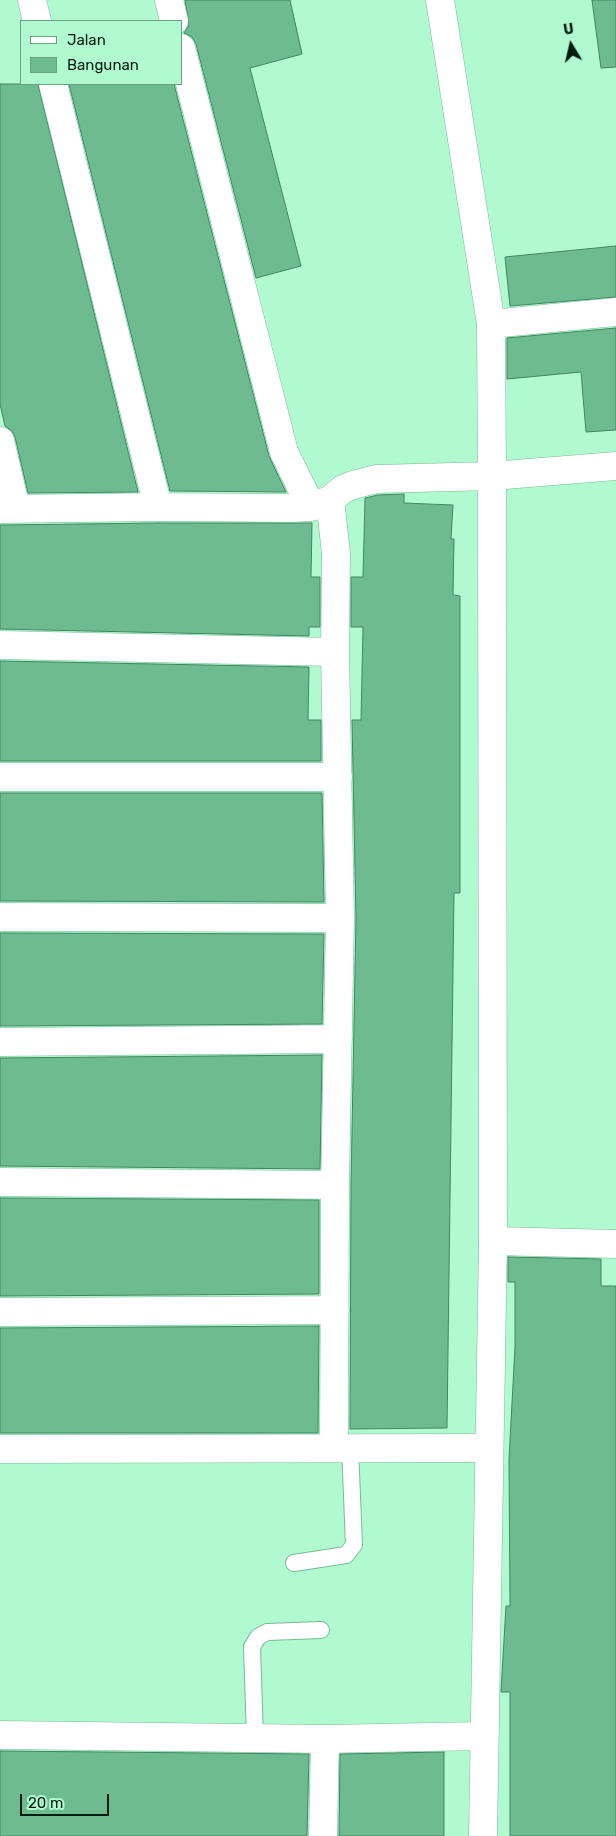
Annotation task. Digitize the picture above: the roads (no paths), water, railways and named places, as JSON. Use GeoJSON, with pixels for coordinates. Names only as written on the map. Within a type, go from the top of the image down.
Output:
{"type":"FeatureCollection","features":[{"type":"Feature","properties":{"kind":"street"},"geometry":{"type":"LineString","coordinates":[[32,0],[37,20]]}},
{"type":"Feature","properties":{"kind":"street"},"geometry":{"type":"LineString","coordinates":[[169,0],[174,20]]}},
{"type":"Feature","properties":{"kind":"street"},"geometry":{"type":"LineString","coordinates":[[440,0],[491,324],[493,1241],[483,1736],[483,1836]]}},
{"type":"Feature","properties":{"kind":"street"},"geometry":{"type":"LineString","coordinates":[[182,52],[284,452],[321,504],[336,553],[334,652],[340,918],[335,1185],[335,1310],[342,1447]]}},
{"type":"Feature","properties":{"kind":"street"},"geometry":{"type":"LineString","coordinates":[[53,85],[158,506]]}},
{"type":"Feature","properties":{"kind":"street"},"geometry":{"type":"LineString","coordinates":[[491,324],[616,312]]}},
{"type":"Feature","properties":{"kind":"street"},"geometry":{"type":"LineString","coordinates":[[0,441],[8,509],[321,504],[348,487],[376,479],[492,476],[616,466]]}},
{"type":"Feature","properties":{"kind":"street"},"geometry":{"type":"LineString","coordinates":[[0,645],[334,652]]}},
{"type":"Feature","properties":{"kind":"street"},"geometry":{"type":"LineString","coordinates":[[0,777],[338,776]]}},
{"type":"Feature","properties":{"kind":"street"},"geometry":{"type":"LineString","coordinates":[[0,917],[340,918]]}},
{"type":"Feature","properties":{"kind":"street"},"geometry":{"type":"LineString","coordinates":[[0,1042],[338,1038]]}},
{"type":"Feature","properties":{"kind":"street"},"geometry":{"type":"LineString","coordinates":[[0,1182],[335,1185]]}},
{"type":"Feature","properties":{"kind":"street"},"geometry":{"type":"LineString","coordinates":[[493,1241],[616,1244]]}},
{"type":"Feature","properties":{"kind":"street"},"geometry":{"type":"LineString","coordinates":[[0,1312],[335,1310]]}},
{"type":"Feature","properties":{"kind":"street"},"geometry":{"type":"LineString","coordinates":[[0,1449],[488,1448]]}},
{"type":"Feature","properties":{"kind":"street"},"geometry":{"type":"LineString","coordinates":[[0,1735],[325,1740],[483,1736]]}},
{"type":"Feature","properties":{"kind":"street"},"geometry":{"type":"LineString","coordinates":[[323,1836],[325,1740]]}},
{"type":"Feature","properties":{"kind":"lane"},"geometry":{"type":"LineString","coordinates":[[294,1563],[346,1555],[354,1545],[342,1447]]}},
{"type":"Feature","properties":{"kind":"lane"},"geometry":{"type":"LineString","coordinates":[[255,1738],[252,1647],[258,1636],[267,1632],[321,1630]]}}]}
